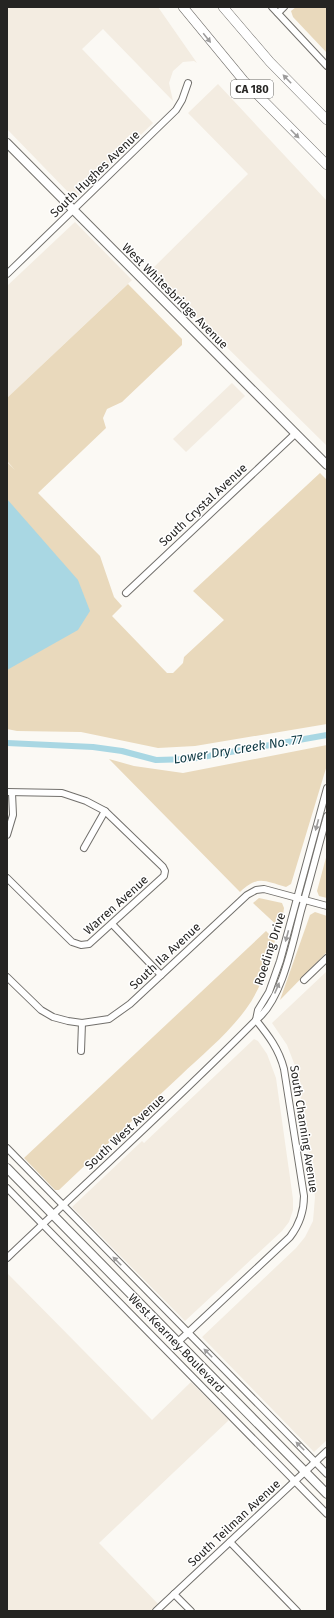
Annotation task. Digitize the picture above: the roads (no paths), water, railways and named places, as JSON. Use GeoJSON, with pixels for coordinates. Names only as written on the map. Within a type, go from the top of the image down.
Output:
{"type":"FeatureCollection","features":[{"type":"Feature","properties":{"kind":"highway","name":"CA 180"},"geometry":{"type":"LineString","coordinates":[[183,7],[244,81],[327,166]]}},
{"type":"Feature","properties":{"kind":"highway","name":"CA 180"},"geometry":{"type":"LineString","coordinates":[[223,7],[270,62],[327,120]]}},
{"type":"Feature","properties":{"kind":"main road","name":"West Whitesbridge Avenue"},"geometry":{"type":"LineString","coordinates":[[7,143],[327,465]]}},
{"type":"Feature","properties":{"kind":"main road","name":"West Kearney Boulevard"},"geometry":{"type":"LineString","coordinates":[[7,1168],[327,1494]]}},
{"type":"Feature","properties":{"kind":"street"},"geometry":{"type":"LineString","coordinates":[[272,7],[327,66]]}},
{"type":"Feature","properties":{"kind":"street"},"geometry":{"type":"LineString","coordinates":[[278,13],[284,7]]}},
{"type":"Feature","properties":{"kind":"street","name":"South Hughes Avenue"},"geometry":{"type":"LineString","coordinates":[[7,274],[176,110],[182,100],[188,83]]}},
{"type":"Feature","properties":{"kind":"street","name":"South Crystal Avenue"},"geometry":{"type":"LineString","coordinates":[[126,593],[296,433]]}},
{"type":"Feature","properties":{"kind":"street","name":"Roeding Drive"},"geometry":{"type":"LineString","coordinates":[[256,1020],[258,1010],[269,992],[275,978],[327,788]]}},
{"type":"Feature","properties":{"kind":"street"},"geometry":{"type":"LineString","coordinates":[[7,835],[13,815],[10,793],[62,793],[105,811],[84,848]]}},
{"type":"Feature","properties":{"kind":"street","name":"Warren Avenue"},"geometry":{"type":"LineString","coordinates":[[7,878],[72,942],[81,945],[89,944],[164,876],[165,871],[163,867],[105,811]]}},
{"type":"Feature","properties":{"kind":"street","name":"Roeding Drive"},"geometry":{"type":"LineString","coordinates":[[256,1020],[263,1015],[281,979],[327,816]]}},
{"type":"Feature","properties":{"kind":"street","name":"South Ila Avenue"},"geometry":{"type":"LineString","coordinates":[[82,1023],[109,1019],[130,1004],[247,894],[256,890],[264,889],[297,898]]}},
{"type":"Feature","properties":{"kind":"street"},"geometry":{"type":"LineString","coordinates":[[297,898],[327,906]]}},
{"type":"Feature","properties":{"kind":"street"},"geometry":{"type":"LineString","coordinates":[[112,924],[161,975]]}},
{"type":"Feature","properties":{"kind":"street"},"geometry":{"type":"LineString","coordinates":[[304,980],[327,958]]}},
{"type":"Feature","properties":{"kind":"street"},"geometry":{"type":"LineString","coordinates":[[7,978],[41,1010],[53,1017],[82,1023],[81,1051]]}},
{"type":"Feature","properties":{"kind":"street","name":"South West Avenue"},"geometry":{"type":"LineString","coordinates":[[7,1258],[62,1204],[151,1124],[256,1020]]}},
{"type":"Feature","properties":{"kind":"street","name":"South Channing Avenue"},"geometry":{"type":"LineString","coordinates":[[178,1342],[290,1237],[300,1222],[303,1213],[304,1196],[282,1059],[273,1041],[256,1020]]}},
{"type":"Feature","properties":{"kind":"street","name":"West Kearney Boulevard"},"geometry":{"type":"LineString","coordinates":[[7,1148],[327,1474]]}},
{"type":"Feature","properties":{"kind":"street","name":"West Kearney Boulevard"},"geometry":{"type":"LineString","coordinates":[[7,1188],[327,1514]]}},
{"type":"Feature","properties":{"kind":"street","name":"South Teilman Avenue"},"geometry":{"type":"LineString","coordinates":[[156,1611],[327,1451]]}},
{"type":"Feature","properties":{"kind":"street"},"geometry":{"type":"LineString","coordinates":[[230,1542],[297,1611]]}},
{"type":"Feature","properties":{"kind":"street"},"geometry":{"type":"LineString","coordinates":[[174,1594],[191,1611]]}},
{"type":"Feature","properties":{"kind":"water"},"geometry":{"type":"Polygon","coordinates":[[[7,499],[78,580],[90,611],[78,630],[7,670],[7,499]]]}},
{"type":"Feature","properties":{"kind":"waterway","name":"Lower Dry Creek No. 77"},"geometry":{"type":"LineString","coordinates":[[7,743],[93,747],[122,751],[156,760],[191,759],[327,735]]}}]}
